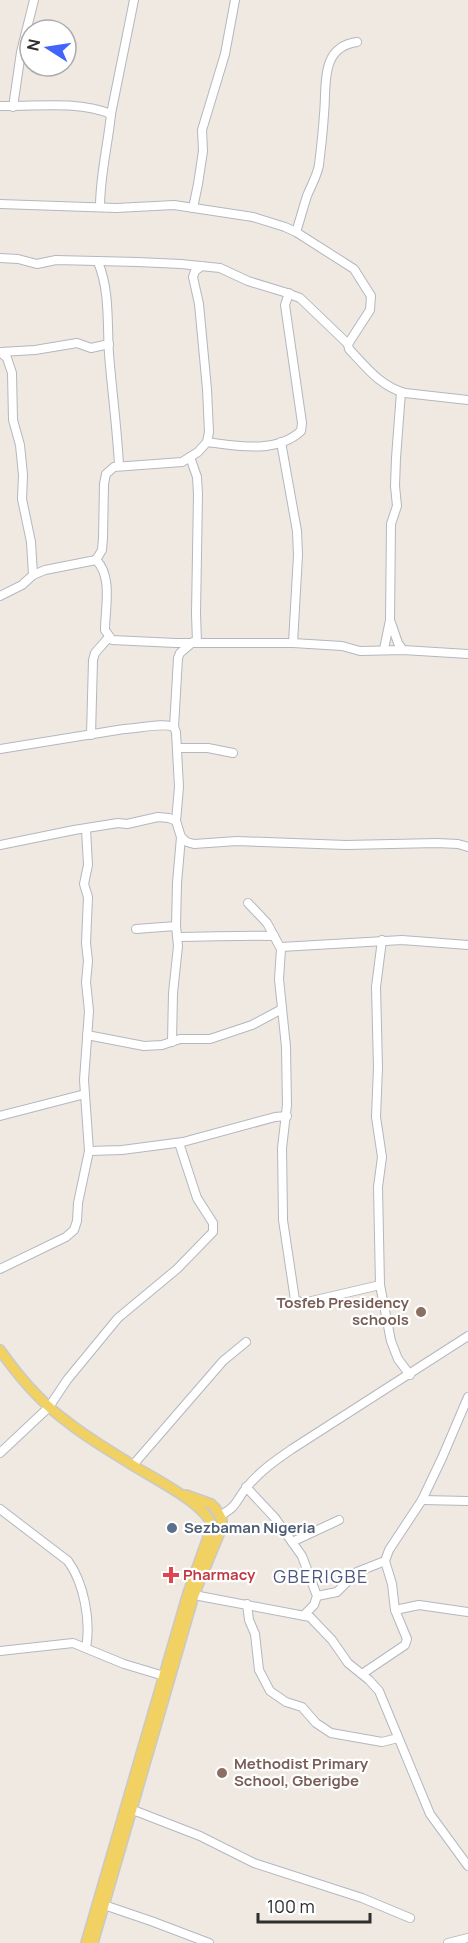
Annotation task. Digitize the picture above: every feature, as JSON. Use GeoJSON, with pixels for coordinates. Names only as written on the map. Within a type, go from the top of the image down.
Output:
{"type":"FeatureCollection","features":[{"type":"Feature","properties":{"kind":"main road"},"geometry":{"type":"LineString","coordinates":[[0,1350],[27,1384],[68,1423],[133,1466],[183,1495],[210,1519],[212,1526],[188,1593],[86,1943]]}},
{"type":"Feature","properties":{"kind":"main road"},"geometry":{"type":"LineString","coordinates":[[93,1943],[194,1595],[220,1532],[221,1515],[211,1504],[183,1495]]}},
{"type":"Feature","properties":{"kind":"street"},"geometry":{"type":"LineString","coordinates":[[13,107],[21,52],[34,0]]}},
{"type":"Feature","properties":{"kind":"street"},"geometry":{"type":"LineString","coordinates":[[100,207],[100,184],[111,114],[134,0]]}},
{"type":"Feature","properties":{"kind":"street"},"geometry":{"type":"LineString","coordinates":[[193,207],[203,150],[202,130],[225,54],[235,0]]}},
{"type":"Feature","properties":{"kind":"street"},"geometry":{"type":"LineString","coordinates":[[296,232],[319,167],[327,67],[331,58],[340,49],[348,43],[357,42]]}},
{"type":"Feature","properties":{"kind":"street"},"geometry":{"type":"LineString","coordinates":[[0,106],[61,105],[97,108],[111,114]]}},
{"type":"Feature","properties":{"kind":"street"},"geometry":{"type":"LineString","coordinates":[[0,204],[100,207],[174,205],[253,217],[296,232],[354,269],[371,296],[370,310],[348,344]]}},
{"type":"Feature","properties":{"kind":"street"},"geometry":{"type":"LineString","coordinates":[[0,258],[18,259],[37,264],[56,260],[181,264],[220,268],[249,281],[300,298],[348,344],[350,349],[386,386],[401,392],[468,399]]}},
{"type":"Feature","properties":{"kind":"street"},"geometry":{"type":"LineString","coordinates":[[98,262],[108,311],[119,465]]}},
{"type":"Feature","properties":{"kind":"street"},"geometry":{"type":"LineString","coordinates":[[0,596],[22,585],[33,575],[55,567],[96,560],[102,550],[104,538],[105,479],[109,470],[119,465],[182,462],[207,442],[209,432],[207,389],[199,304],[193,277],[195,271],[202,266]]}},
{"type":"Feature","properties":{"kind":"street"},"geometry":{"type":"LineString","coordinates":[[207,442],[264,447],[281,442],[301,431],[303,423],[286,320],[285,305],[289,293]]}},
{"type":"Feature","properties":{"kind":"street"},"geometry":{"type":"LineString","coordinates":[[1,352],[35,350],[76,343],[91,348],[109,344]]}},
{"type":"Feature","properties":{"kind":"street"},"geometry":{"type":"LineString","coordinates":[[1,352],[7,358],[12,373],[12,420],[20,445],[22,499],[31,542],[33,575]]}},
{"type":"Feature","properties":{"kind":"street"},"geometry":{"type":"LineString","coordinates":[[384,650],[390,620],[392,524],[397,506],[395,486],[401,392]]}},
{"type":"Feature","properties":{"kind":"street"},"geometry":{"type":"LineString","coordinates":[[281,442],[297,531],[298,555],[293,643]]}},
{"type":"Feature","properties":{"kind":"street"},"geometry":{"type":"LineString","coordinates":[[190,457],[197,477],[198,504],[195,642]]}},
{"type":"Feature","properties":{"kind":"street"},"geometry":{"type":"LineString","coordinates":[[96,560],[103,569],[107,603],[105,630],[109,637],[118,641],[293,643],[342,646],[360,651],[404,650],[468,654]]}},
{"type":"Feature","properties":{"kind":"street"},"geometry":{"type":"LineString","coordinates":[[390,620],[398,643],[404,650]]}},
{"type":"Feature","properties":{"kind":"street"},"geometry":{"type":"LineString","coordinates":[[91,735],[93,660],[109,637]]}},
{"type":"Feature","properties":{"kind":"street"},"geometry":{"type":"LineString","coordinates":[[195,642],[180,653],[177,665],[174,727],[179,787],[176,821],[186,842],[200,844],[237,841],[346,845],[437,843],[459,844],[468,848]]}},
{"type":"Feature","properties":{"kind":"street"},"geometry":{"type":"LineString","coordinates":[[176,643],[183,650]]}},
{"type":"Feature","properties":{"kind":"street"},"geometry":{"type":"LineString","coordinates":[[0,749],[168,724],[174,727]]}},
{"type":"Feature","properties":{"kind":"street"},"geometry":{"type":"LineString","coordinates":[[177,748],[208,748],[233,753]]}},
{"type":"Feature","properties":{"kind":"street"},"geometry":{"type":"LineString","coordinates":[[0,845],[158,817],[176,821]]}},
{"type":"Feature","properties":{"kind":"street"},"geometry":{"type":"LineString","coordinates":[[0,1269],[34,1251],[53,1245],[74,1230],[89,1151],[84,1080],[89,1011],[86,982],[88,897],[84,884],[88,865],[86,829]]}},
{"type":"Feature","properties":{"kind":"street"},"geometry":{"type":"LineString","coordinates":[[172,1042],[178,937],[177,883],[182,837]]}},
{"type":"Feature","properties":{"kind":"street"},"geometry":{"type":"LineString","coordinates":[[248,903],[267,923],[281,947],[279,979],[286,1047],[287,1116],[282,1148],[283,1220],[295,1300],[303,1303],[380,1285]]}},
{"type":"Feature","properties":{"kind":"street"},"geometry":{"type":"LineString","coordinates":[[136,929],[176,926]]}},
{"type":"Feature","properties":{"kind":"street"},"geometry":{"type":"LineString","coordinates":[[178,937],[247,934],[274,936]]}},
{"type":"Feature","properties":{"kind":"street"},"geometry":{"type":"LineString","coordinates":[[281,947],[382,940],[468,945]]}},
{"type":"Feature","properties":{"kind":"street"},"geometry":{"type":"LineString","coordinates":[[382,940],[376,987],[378,1085],[376,1117],[382,1157],[378,1187],[380,1285],[391,1341],[398,1359],[410,1375]]}},
{"type":"Feature","properties":{"kind":"street"},"geometry":{"type":"LineString","coordinates":[[87,1035],[144,1046],[162,1045],[191,1038],[210,1039],[252,1025],[282,1009]]}},
{"type":"Feature","properties":{"kind":"street"},"geometry":{"type":"LineString","coordinates":[[0,1116],[85,1094]]}},
{"type":"Feature","properties":{"kind":"street"},"geometry":{"type":"LineString","coordinates":[[89,1151],[122,1150],[179,1143],[275,1117],[287,1116]]}},
{"type":"Feature","properties":{"kind":"street"},"geometry":{"type":"LineString","coordinates":[[0,1453],[49,1407],[67,1380],[118,1318],[177,1269],[213,1232],[213,1223],[197,1198],[179,1143]]}},
{"type":"Feature","properties":{"kind":"street"},"geometry":{"type":"LineString","coordinates":[[221,1515],[234,1508],[246,1487],[266,1467],[468,1336]]}},
{"type":"Feature","properties":{"kind":"street"},"geometry":{"type":"LineString","coordinates":[[133,1466],[223,1361],[246,1342]]}},
{"type":"Feature","properties":{"kind":"street"},"geometry":{"type":"LineString","coordinates":[[362,1674],[405,1645],[407,1639],[395,1610],[392,1584],[385,1561],[422,1500],[466,1406],[468,1396]]}},
{"type":"Feature","properties":{"kind":"street"},"geometry":{"type":"LineString","coordinates":[[246,1487],[275,1518],[302,1556],[316,1596],[314,1605],[304,1615]]}},
{"type":"Feature","properties":{"kind":"street"},"geometry":{"type":"LineString","coordinates":[[422,1500],[468,1501]]}},
{"type":"Feature","properties":{"kind":"street"},"geometry":{"type":"LineString","coordinates":[[0,1509],[68,1561],[76,1572],[82,1588],[89,1636],[86,1648]]}},
{"type":"Feature","properties":{"kind":"street"},"geometry":{"type":"LineString","coordinates":[[292,1542],[339,1520]]}},
{"type":"Feature","properties":{"kind":"street"},"geometry":{"type":"LineString","coordinates":[[316,1596],[337,1592],[357,1572],[385,1561]]}},
{"type":"Feature","properties":{"kind":"street"},"geometry":{"type":"LineString","coordinates":[[194,1595],[310,1617],[332,1640],[348,1664],[379,1691],[430,1814],[468,1866]]}},
{"type":"Feature","properties":{"kind":"street"},"geometry":{"type":"LineString","coordinates":[[247,1604],[249,1620],[255,1634],[259,1670],[270,1691],[286,1702],[302,1707],[316,1723],[331,1733],[382,1742],[398,1738]]}},
{"type":"Feature","properties":{"kind":"street"},"geometry":{"type":"LineString","coordinates":[[395,1610],[419,1605],[468,1612]]}},
{"type":"Feature","properties":{"kind":"street"},"geometry":{"type":"LineString","coordinates":[[0,1652],[74,1643],[124,1664],[164,1676]]}},
{"type":"Feature","properties":{"kind":"street"},"geometry":{"type":"LineString","coordinates":[[133,1810],[200,1836],[254,1863],[362,1898],[410,1918]]}},
{"type":"Feature","properties":{"kind":"street"},"geometry":{"type":"LineString","coordinates":[[104,1905],[209,1943]]}},
{"type":"Feature","properties":{"kind":"street"},"geometry":{"type":"LineString","coordinates":[[448,1943],[468,1938]]}},
{"type":"Feature","properties":{"kind":"place","name":"Tosfeb Presidency schools"},"geometry":{"type":"Point","coordinates":[421,1312]}},
{"type":"Feature","properties":{"kind":"place","name":"Sezbaman Nigeria"},"geometry":{"type":"Point","coordinates":[172,1528]}},
{"type":"Feature","properties":{"kind":"place","name":"Pharmacy"},"geometry":{"type":"Point","coordinates":[171,1575]}},
{"type":"Feature","properties":{"kind":"place","name":"Methodist Primary School, Gberigbe"},"geometry":{"type":"Point","coordinates":[222,1773]}},
{"type":"Feature","properties":{"kind":"district","name":"GBERIGBE"},"geometry":{"type":"Point","coordinates":[321,1577]}}]}
